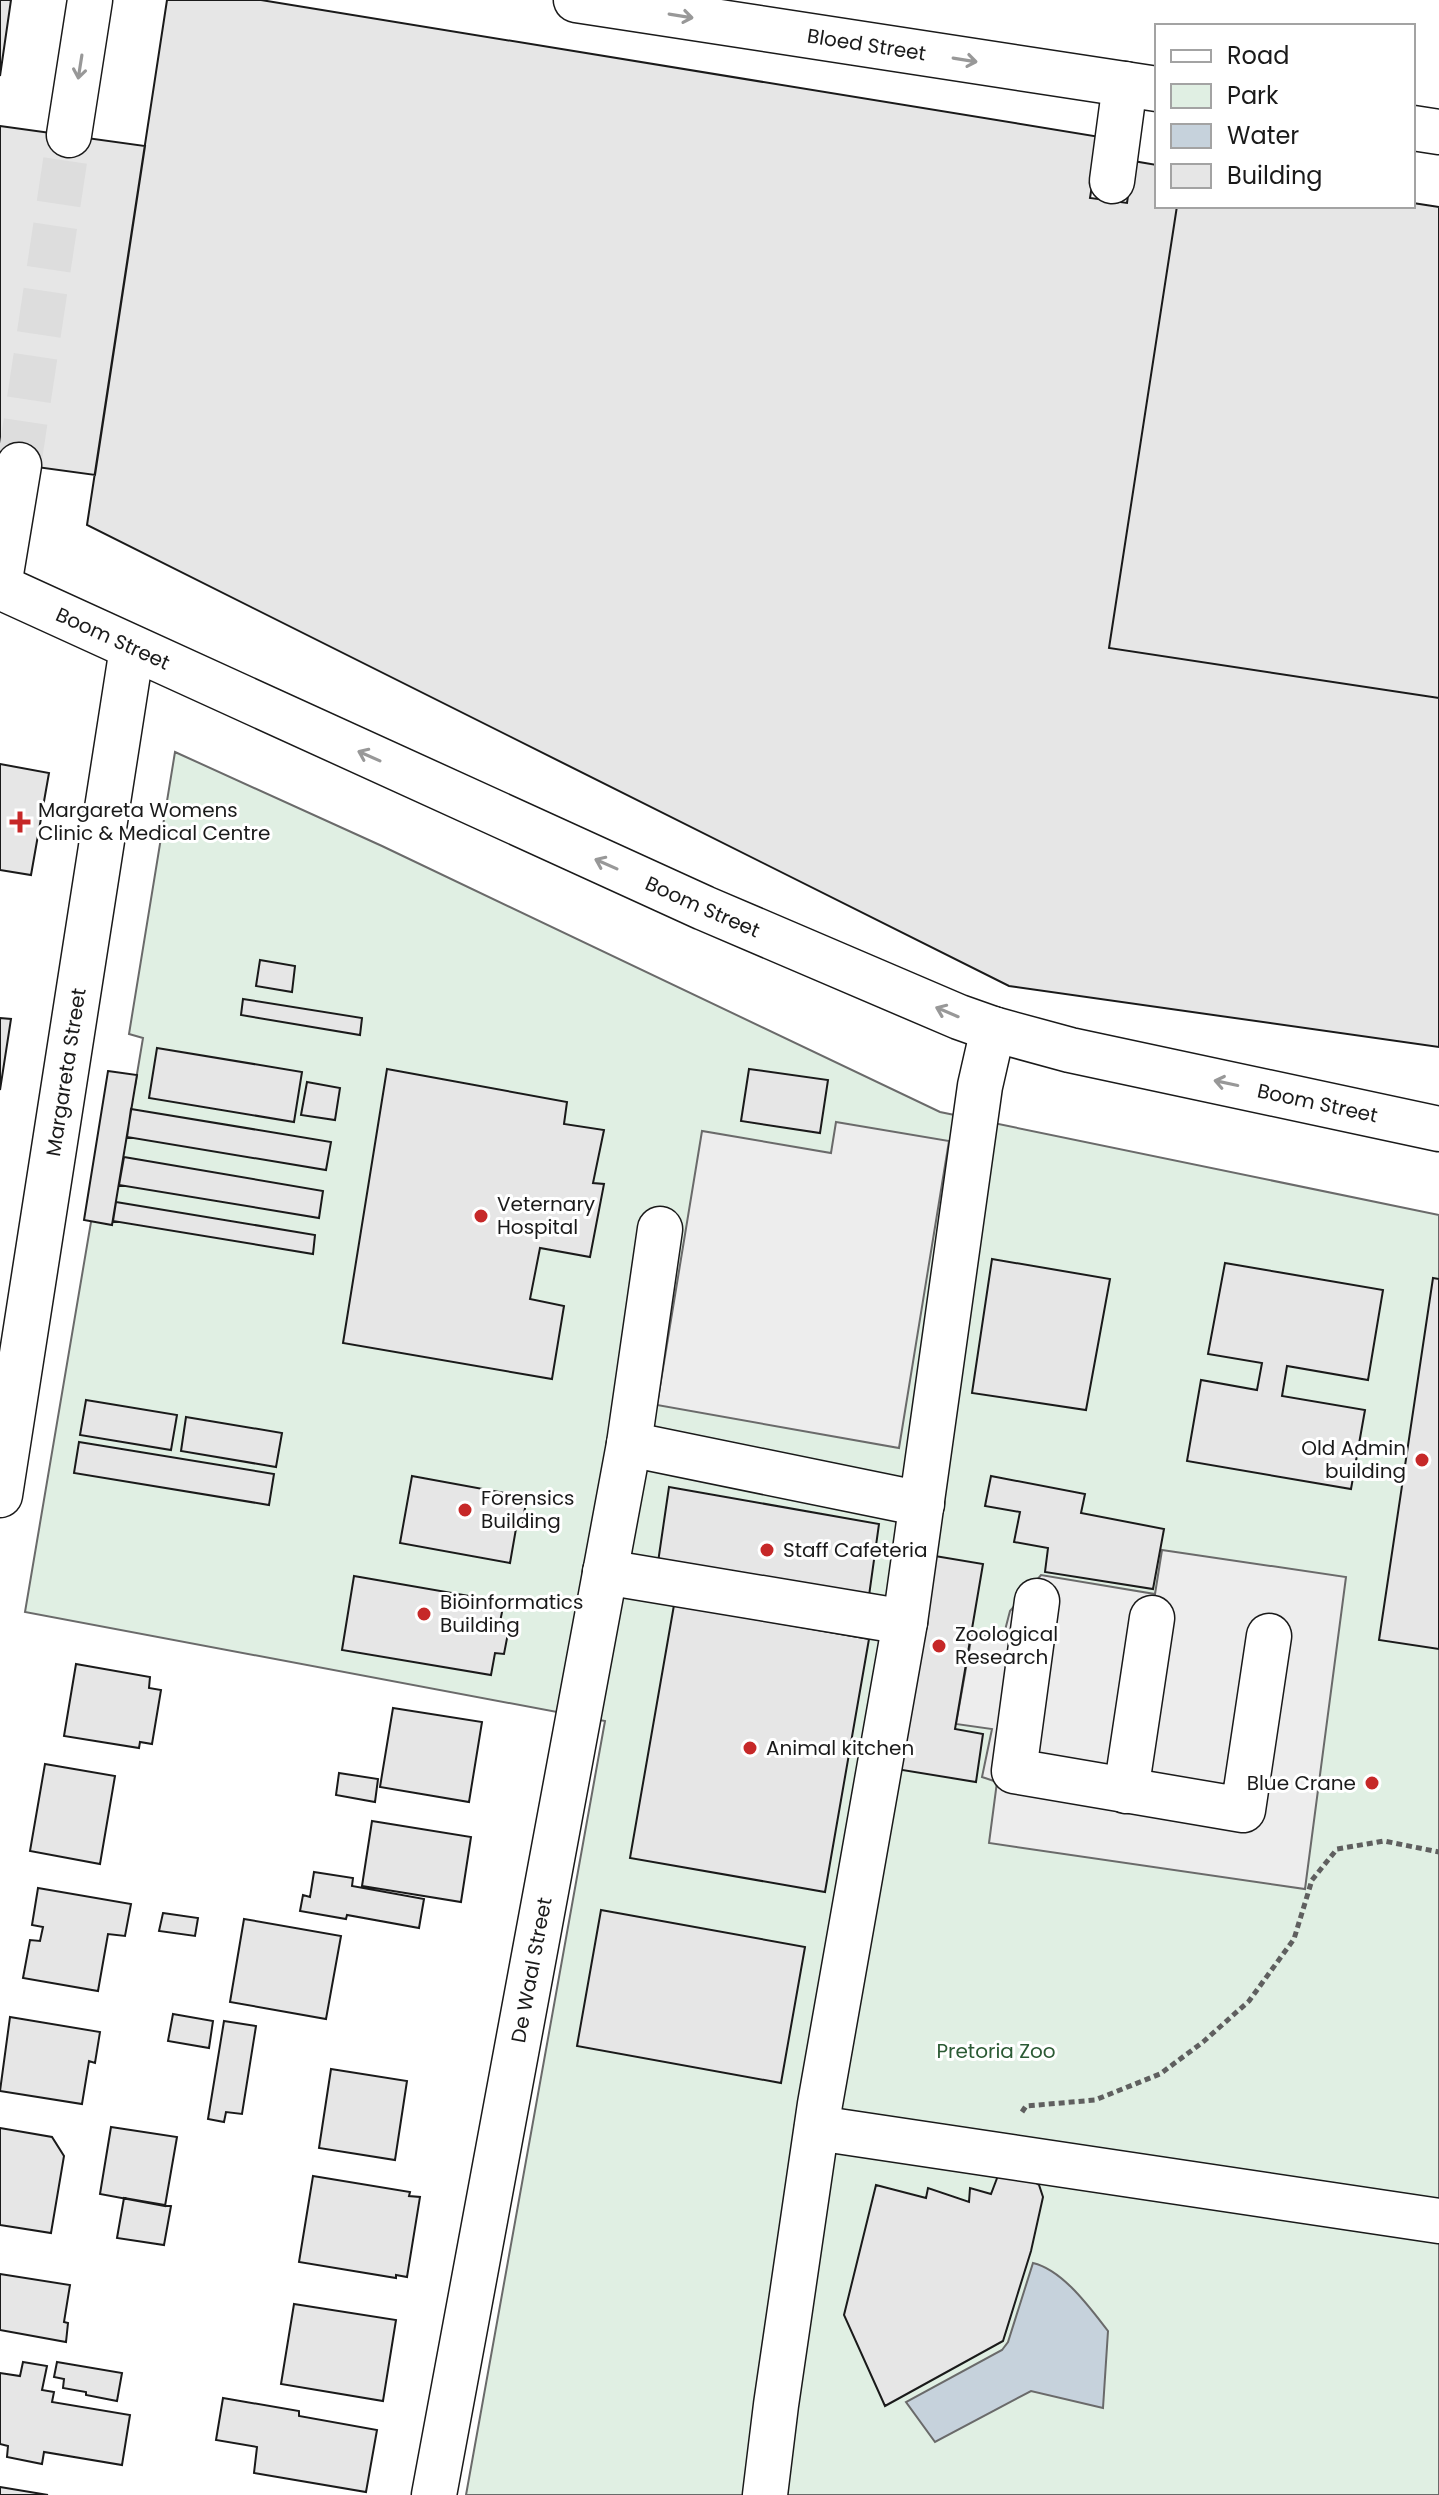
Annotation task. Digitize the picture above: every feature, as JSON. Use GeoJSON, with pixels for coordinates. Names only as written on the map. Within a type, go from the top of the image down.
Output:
{"type":"FeatureCollection","features":[{"type":"Feature","properties":{"kind":"main road"},"geometry":{"type":"LineString","coordinates":[[69,135],[90,0]]}},
{"type":"Feature","properties":{"kind":"main road","name":"Bloed Street"},"geometry":{"type":"LineString","coordinates":[[576,0],[1141,87]]}},
{"type":"Feature","properties":{"kind":"main road"},"geometry":{"type":"LineString","coordinates":[[1112,181],[1141,87]]}},
{"type":"Feature","properties":{"kind":"main road"},"geometry":{"type":"LineString","coordinates":[[1415,128],[1439,132]]}},
{"type":"Feature","properties":{"kind":"main road"},"geometry":{"type":"LineString","coordinates":[[0,580],[19,465]]}},
{"type":"Feature","properties":{"kind":"main road","name":"Boom Street"},"geometry":{"type":"LineString","coordinates":[[0,587],[704,908],[993,1029],[1070,1050],[1439,1129]]}},
{"type":"Feature","properties":{"kind":"main road","name":"Margareta Street"},"geometry":{"type":"LineString","coordinates":[[0,1495],[132,648]]}},
{"type":"Feature","properties":{"kind":"main road"},"geometry":{"type":"LineString","coordinates":[[765,2495],[817,2128],[905,1622],[980,1086],[993,1029]]}},
{"type":"Feature","properties":{"kind":"main road","name":"De Waal Street"},"geometry":{"type":"LineString","coordinates":[[434,2495],[629,1444],[660,1229]]}},
{"type":"Feature","properties":{"kind":"main road"},"geometry":{"type":"LineString","coordinates":[[629,1444],[922,1504]]}},
{"type":"Feature","properties":{"kind":"main road"},"geometry":{"type":"LineString","coordinates":[[605,1572],[905,1622]]}},
{"type":"Feature","properties":{"kind":"main road"},"geometry":{"type":"LineString","coordinates":[[1037,1601],[1014,1771],[1243,1810],[1269,1636]]}},
{"type":"Feature","properties":{"kind":"main road"},"geometry":{"type":"LineString","coordinates":[[1126,1791],[1152,1618]]}},
{"type":"Feature","properties":{"kind":"main road"},"geometry":{"type":"LineString","coordinates":[[817,2128],[1439,2221]]}},
{"type":"Feature","properties":{"kind":"path"},"geometry":{"type":"LineString","coordinates":[[985,2153],[1026,2106],[1095,2100],[1160,2074],[1203,2042],[1249,2001],[1294,1939],[1312,1880],[1337,1849],[1384,1841],[1439,1852]]}},
{"type":"Feature","properties":{"kind":"green space","name":"Pretoria Zoo"},"geometry":{"type":"Polygon","coordinates":[[[175,752],[382,846],[940,1112],[1439,1215],[1439,2495],[466,2495],[605,1721],[25,1612],[114,1086],[135,1086],[143,1038],[129,1034],[175,752]]]}},
{"type":"Feature","properties":{"kind":"shaded area"},"geometry":{"type":"Polygon","coordinates":[[[836,1122],[949,1141],[899,1448],[657,1405],[702,1131],[831,1153],[836,1122]]]}},
{"type":"Feature","properties":{"kind":"shaded area"},"geometry":{"type":"Polygon","coordinates":[[[1162,1550],[1346,1577],[1305,1889],[989,1843],[997,1782],[982,1777],[992,1729],[956,1724],[972,1634],[1003,1638],[1010,1611],[1041,1575],[1155,1594],[1162,1550]]]}},
{"type":"Feature","properties":{"kind":"water"},"geometry":{"type":"Polygon","coordinates":[[[1033,2263],[1055,2273],[1065,2282],[1108,2331],[1103,2408],[1031,2391],[935,2442],[906,2402],[1002,2350],[1008,2342],[1033,2263]]]}},
{"type":"Feature","properties":{"kind":"building"},"geometry":{"type":"Polygon","coordinates":[[[0,0],[11,0],[0,76],[0,0]]]}},
{"type":"Feature","properties":{"kind":"building"},"geometry":{"type":"Polygon","coordinates":[[[167,0],[261,0],[1100,137],[1090,198],[1127,203],[1133,161],[1155,165],[1155,208],[1177,208],[1109,648],[1439,698],[1439,1047],[1009,986],[87,525],[167,0]]]}},
{"type":"Feature","properties":{"kind":"building"},"geometry":{"type":"Polygon","coordinates":[[[0,126],[145,146],[95,475],[0,462],[0,126]]]}},
{"type":"Feature","properties":{"kind":"building"},"geometry":{"type":"Polygon","coordinates":[[[1415,203],[1439,207],[1439,698],[1109,648],[1177,208],[1415,208],[1415,203]]]}},
{"type":"Feature","properties":{"kind":"building","name":"Margareta Womens Clinic & Medical Centre"},"geometry":{"type":"Polygon","coordinates":[[[0,764],[49,773],[31,875],[0,870],[0,764]]]}},
{"type":"Feature","properties":{"kind":"building"},"geometry":{"type":"Polygon","coordinates":[[[260,960],[295,966],[292,992],[256,986],[260,960]]]}},
{"type":"Feature","properties":{"kind":"building"},"geometry":{"type":"Polygon","coordinates":[[[243,999],[362,1018],[360,1035],[241,1015],[243,999]]]}},
{"type":"Feature","properties":{"kind":"building"},"geometry":{"type":"Polygon","coordinates":[[[0,1018],[11,1019],[0,1090],[0,1018]]]}},
{"type":"Feature","properties":{"kind":"building"},"geometry":{"type":"Polygon","coordinates":[[[157,1048],[302,1072],[294,1122],[149,1098],[157,1048]]]}},
{"type":"Feature","properties":{"kind":"building","name":"Veternary Hospital"},"geometry":{"type":"Polygon","coordinates":[[[387,1069],[567,1102],[564,1124],[604,1130],[593,1183],[604,1184],[590,1257],[540,1248],[530,1299],[564,1306],[552,1379],[343,1343],[387,1069]]]}},
{"type":"Feature","properties":{"kind":"building"},"geometry":{"type":"Polygon","coordinates":[[[749,1069],[828,1080],[820,1133],[741,1121],[749,1069]]]}},
{"type":"Feature","properties":{"kind":"building"},"geometry":{"type":"Polygon","coordinates":[[[108,1071],[137,1075],[112,1225],[84,1220],[108,1071]]]}},
{"type":"Feature","properties":{"kind":"building"},"geometry":{"type":"Polygon","coordinates":[[[307,1082],[340,1088],[335,1120],[301,1115],[307,1082]]]}},
{"type":"Feature","properties":{"kind":"building"},"geometry":{"type":"Polygon","coordinates":[[[131,1109],[331,1142],[326,1170],[127,1137],[131,1109]]]}},
{"type":"Feature","properties":{"kind":"building"},"geometry":{"type":"Polygon","coordinates":[[[124,1157],[323,1191],[319,1218],[119,1185],[124,1157]]]}},
{"type":"Feature","properties":{"kind":"building"},"geometry":{"type":"Polygon","coordinates":[[[116,1202],[315,1235],[313,1254],[113,1221],[116,1202]]]}},
{"type":"Feature","properties":{"kind":"building"},"geometry":{"type":"Polygon","coordinates":[[[992,1259],[1110,1279],[1086,1410],[972,1393],[992,1259]]]}},
{"type":"Feature","properties":{"kind":"building"},"geometry":{"type":"Polygon","coordinates":[[[1225,1263],[1383,1290],[1368,1380],[1287,1366],[1282,1396],[1365,1410],[1351,1489],[1187,1461],[1201,1380],[1257,1390],[1262,1363],[1208,1354],[1225,1263]]]}},
{"type":"Feature","properties":{"kind":"building","name":"Old Admin building"},"geometry":{"type":"Polygon","coordinates":[[[1433,1278],[1439,1279],[1439,1649],[1379,1640],[1433,1278]]]}},
{"type":"Feature","properties":{"kind":"building"},"geometry":{"type":"Polygon","coordinates":[[[86,1400],[177,1415],[171,1450],[80,1435],[86,1400]]]}},
{"type":"Feature","properties":{"kind":"building"},"geometry":{"type":"Polygon","coordinates":[[[186,1417],[282,1433],[276,1467],[181,1451],[186,1417]]]}},
{"type":"Feature","properties":{"kind":"building"},"geometry":{"type":"Polygon","coordinates":[[[79,1442],[274,1474],[269,1505],[74,1473],[79,1442]]]}},
{"type":"Feature","properties":{"kind":"building","name":"Forensics Building"},"geometry":{"type":"Polygon","coordinates":[[[412,1476],[527,1497],[522,1525],[517,1523],[510,1563],[400,1543],[412,1476]]]}},
{"type":"Feature","properties":{"kind":"building"},"geometry":{"type":"Polygon","coordinates":[[[991,1476],[1085,1494],[1081,1513],[1164,1529],[1153,1589],[1045,1572],[1048,1548],[1014,1542],[1020,1512],[985,1506],[991,1476]]]}},
{"type":"Feature","properties":{"kind":"building","name":"Staff Cafeteria"},"geometry":{"type":"Polygon","coordinates":[[[669,1487],[879,1524],[868,1603],[656,1576],[669,1487]]]}},
{"type":"Feature","properties":{"kind":"building","name":"Zoological Research"},"geometry":{"type":"Polygon","coordinates":[[[923,1554],[983,1564],[955,1729],[983,1734],[976,1782],[890,1768],[923,1554]]]}},
{"type":"Feature","properties":{"kind":"building","name":"Bioinformatics Building"},"geometry":{"type":"Polygon","coordinates":[[[354,1576],[504,1602],[499,1627],[509,1628],[504,1654],[495,1653],[491,1675],[342,1650],[354,1576]]]}},
{"type":"Feature","properties":{"kind":"building","name":"Animal kitchen"},"geometry":{"type":"Polygon","coordinates":[[[674,1605],[869,1639],[825,1892],[630,1858],[674,1605]]]}},
{"type":"Feature","properties":{"kind":"building"},"geometry":{"type":"Polygon","coordinates":[[[76,1664],[150,1677],[149,1688],[161,1690],[152,1744],[140,1742],[139,1748],[64,1736],[76,1664]]]}},
{"type":"Feature","properties":{"kind":"building"},"geometry":{"type":"Polygon","coordinates":[[[393,1708],[482,1722],[469,1802],[380,1787],[393,1708]]]}},
{"type":"Feature","properties":{"kind":"building"},"geometry":{"type":"Polygon","coordinates":[[[45,1764],[115,1776],[100,1864],[30,1851],[45,1764]]]}},
{"type":"Feature","properties":{"kind":"building"},"geometry":{"type":"Polygon","coordinates":[[[339,1773],[378,1779],[375,1802],[336,1795],[339,1773]]]}},
{"type":"Feature","properties":{"kind":"building"},"geometry":{"type":"Polygon","coordinates":[[[372,1821],[471,1837],[461,1902],[362,1886],[372,1821]]]}},
{"type":"Feature","properties":{"kind":"building"},"geometry":{"type":"Polygon","coordinates":[[[314,1872],[353,1878],[352,1886],[424,1899],[419,1928],[347,1915],[346,1919],[300,1911],[303,1895],[310,1897],[314,1872]]]}},
{"type":"Feature","properties":{"kind":"building"},"geometry":{"type":"Polygon","coordinates":[[[38,1888],[131,1904],[125,1936],[108,1934],[98,1991],[23,1978],[30,1940],[40,1941],[43,1927],[32,1925],[38,1888]]]}},
{"type":"Feature","properties":{"kind":"building"},"geometry":{"type":"Polygon","coordinates":[[[601,1910],[805,1947],[781,2083],[577,2046],[601,1910]]]}},
{"type":"Feature","properties":{"kind":"building"},"geometry":{"type":"Polygon","coordinates":[[[163,1913],[198,1918],[195,1936],[159,1931],[163,1913]]]}},
{"type":"Feature","properties":{"kind":"building"},"geometry":{"type":"Polygon","coordinates":[[[244,1919],[341,1936],[326,2019],[230,2002],[244,1919]]]}},
{"type":"Feature","properties":{"kind":"building"},"geometry":{"type":"Polygon","coordinates":[[[173,2014],[213,2021],[209,2048],[168,2041],[173,2014]]]}},
{"type":"Feature","properties":{"kind":"building"},"geometry":{"type":"Polygon","coordinates":[[[10,2017],[100,2032],[95,2063],[89,2061],[82,2104],[0,2091],[10,2017]]]}},
{"type":"Feature","properties":{"kind":"building"},"geometry":{"type":"Polygon","coordinates":[[[224,2021],[256,2026],[242,2114],[226,2112],[224,2122],[208,2119],[224,2021]]]}},
{"type":"Feature","properties":{"kind":"building"},"geometry":{"type":"Polygon","coordinates":[[[331,2069],[407,2081],[395,2160],[319,2148],[331,2069]]]}},
{"type":"Feature","properties":{"kind":"building"},"geometry":{"type":"Polygon","coordinates":[[[111,2127],[177,2137],[165,2206],[100,2194],[111,2127]]]}},
{"type":"Feature","properties":{"kind":"building"},"geometry":{"type":"Polygon","coordinates":[[[0,2128],[52,2137],[64,2156],[51,2233],[0,2225],[0,2128]]]}},
{"type":"Feature","properties":{"kind":"building"},"geometry":{"type":"Polygon","coordinates":[[[999,2173],[1026,2176],[1039,2185],[1043,2197],[1031,2251],[1003,2341],[885,2406],[844,2315],[876,2185],[926,2198],[928,2188],[969,2202],[970,2188],[991,2194],[999,2173]]]}},
{"type":"Feature","properties":{"kind":"building"},"geometry":{"type":"Polygon","coordinates":[[[313,2176],[410,2192],[409,2196],[420,2197],[407,2277],[396,2275],[396,2278],[299,2262],[313,2176]]]}},
{"type":"Feature","properties":{"kind":"building"},"geometry":{"type":"Polygon","coordinates":[[[124,2198],[171,2206],[164,2245],[117,2238],[124,2198]]]}},
{"type":"Feature","properties":{"kind":"building"},"geometry":{"type":"Polygon","coordinates":[[[0,2274],[70,2285],[64,2322],[68,2323],[66,2342],[0,2330],[0,2274]]]}},
{"type":"Feature","properties":{"kind":"building"},"geometry":{"type":"Polygon","coordinates":[[[294,2304],[396,2320],[383,2401],[281,2384],[294,2304]]]}},
{"type":"Feature","properties":{"kind":"building"},"geometry":{"type":"Polygon","coordinates":[[[23,2362],[47,2366],[42,2390],[54,2392],[52,2402],[130,2415],[122,2465],[44,2452],[42,2464],[7,2457],[8,2446],[0,2444],[0,2373],[20,2376],[23,2362]]]}},
{"type":"Feature","properties":{"kind":"building"},"geometry":{"type":"Polygon","coordinates":[[[57,2362],[122,2373],[117,2401],[63,2388],[64,2379],[54,2377],[57,2362]]]}},
{"type":"Feature","properties":{"kind":"building"},"geometry":{"type":"Polygon","coordinates":[[[223,2398],[299,2411],[299,2416],[377,2430],[366,2492],[254,2473],[257,2447],[216,2440],[223,2398]]]}},
{"type":"Feature","properties":{"kind":"building"},"geometry":{"type":"Polygon","coordinates":[[[0,2487],[48,2495],[0,2495],[0,2487]]]}},
{"type":"Feature","properties":{"kind":"tunnel"},"geometry":{"type":"LineString","coordinates":[[19,465],[69,135]]}},
{"type":"Feature","properties":{"kind":"place","name":"Margareta Womens Clinic & Medical Centre"},"geometry":{"type":"Point","coordinates":[20,822]}},
{"type":"Feature","properties":{"kind":"place","name":"Veternary Hospital"},"geometry":{"type":"Point","coordinates":[481,1216]}},
{"type":"Feature","properties":{"kind":"place","name":"Old Admin building"},"geometry":{"type":"Point","coordinates":[1422,1460]}},
{"type":"Feature","properties":{"kind":"place","name":"Forensics Building"},"geometry":{"type":"Point","coordinates":[465,1510]}},
{"type":"Feature","properties":{"kind":"place","name":"Staff Cafeteria"},"geometry":{"type":"Point","coordinates":[767,1550]}},
{"type":"Feature","properties":{"kind":"place","name":"Bioinformatics Building"},"geometry":{"type":"Point","coordinates":[424,1614]}},
{"type":"Feature","properties":{"kind":"place","name":"Zoological Research"},"geometry":{"type":"Point","coordinates":[939,1646]}},
{"type":"Feature","properties":{"kind":"place","name":"Animal kitchen"},"geometry":{"type":"Point","coordinates":[750,1748]}},
{"type":"Feature","properties":{"kind":"place","name":"Blue Crane"},"geometry":{"type":"Point","coordinates":[1372,1783]}}]}
